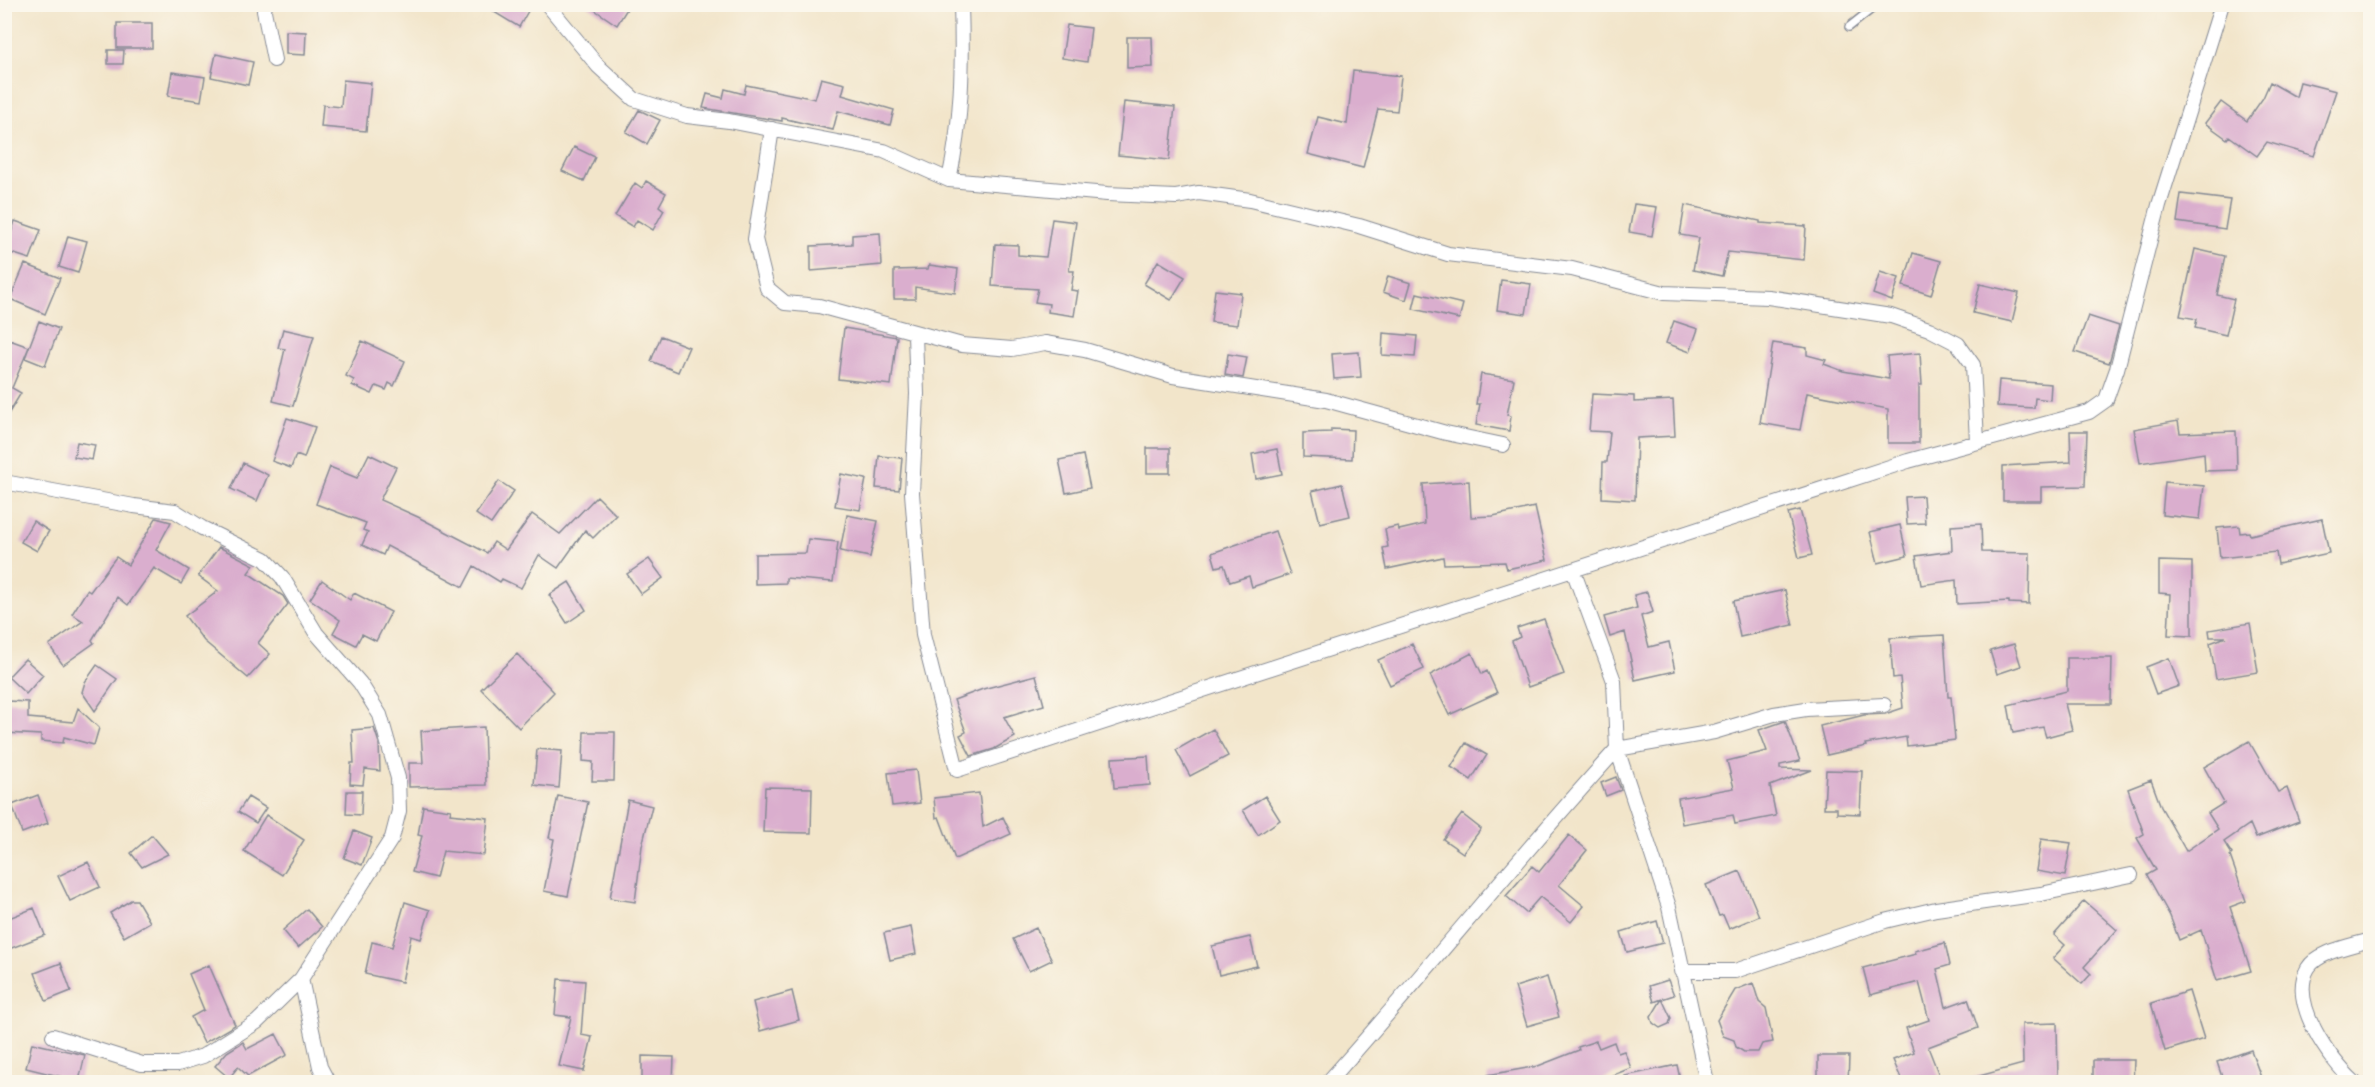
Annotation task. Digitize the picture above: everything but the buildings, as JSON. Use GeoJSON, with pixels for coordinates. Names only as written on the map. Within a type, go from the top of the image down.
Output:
{"type":"FeatureCollection","features":[{"type":"Feature","properties":{"kind":"street"},"geometry":{"type":"LineString","coordinates":[[266,4],[264,11],[274,60]]}},
{"type":"Feature","properties":{"kind":"street"},"geometry":{"type":"LineString","coordinates":[[547,4],[598,66],[634,99],[687,116],[772,129],[884,151],[949,180],[1107,194],[1176,197],[1199,193],[1250,200],[1359,226],[1448,254],[1572,269],[1665,293],[1768,297],[1891,316],[1929,329],[1958,344],[1973,365],[1977,441]]}},
{"type":"Feature","properties":{"kind":"street"},"geometry":{"type":"LineString","coordinates":[[949,180],[958,139],[963,71],[961,4]]}},
{"type":"Feature","properties":{"kind":"street"},"geometry":{"type":"LineString","coordinates":[[915,334],[917,394],[912,493],[923,636],[957,770],[1977,441],[2089,412],[2106,400],[2117,369],[2159,205],[2222,4]]}},
{"type":"Feature","properties":{"kind":"street"},"geometry":{"type":"LineString","coordinates":[[772,129],[755,239],[766,288],[785,303],[819,306],[962,345],[1012,349],[1045,343],[1085,350],[1173,376],[1326,400],[1503,446]]}},
{"type":"Feature","properties":{"kind":"street"},"geometry":{"type":"LineString","coordinates":[[4,482],[134,506],[175,511],[202,528],[265,559],[282,578],[316,633],[360,683],[380,714],[398,778],[399,811],[392,838],[301,979],[257,1022],[202,1056],[178,1064],[142,1064],[53,1036]]}},
{"type":"Feature","properties":{"kind":"street"},"geometry":{"type":"LineString","coordinates":[[1573,570],[1614,681],[1617,749],[1669,907],[1707,1083]]}},
{"type":"Feature","properties":{"kind":"street"},"geometry":{"type":"LineString","coordinates":[[1328,1083],[1534,839],[1617,749],[1714,732],[1774,714],[1806,709],[1884,705]]}},
{"type":"Feature","properties":{"kind":"street"},"geometry":{"type":"LineString","coordinates":[[1681,971],[1735,971],[1885,921],[1936,909],[2040,894],[2131,874]]}},
{"type":"Feature","properties":{"kind":"street"},"geometry":{"type":"LineString","coordinates":[[2354,1083],[2326,1050],[2307,1014],[2303,987],[2308,968],[2324,956],[2370,940]]}},
{"type":"Feature","properties":{"kind":"street"},"geometry":{"type":"LineString","coordinates":[[301,979],[320,1067],[328,1083]]}},
{"type":"Feature","properties":{"kind":"lane"},"geometry":{"type":"LineString","coordinates":[[1848,27],[1878,4]]}}]}
